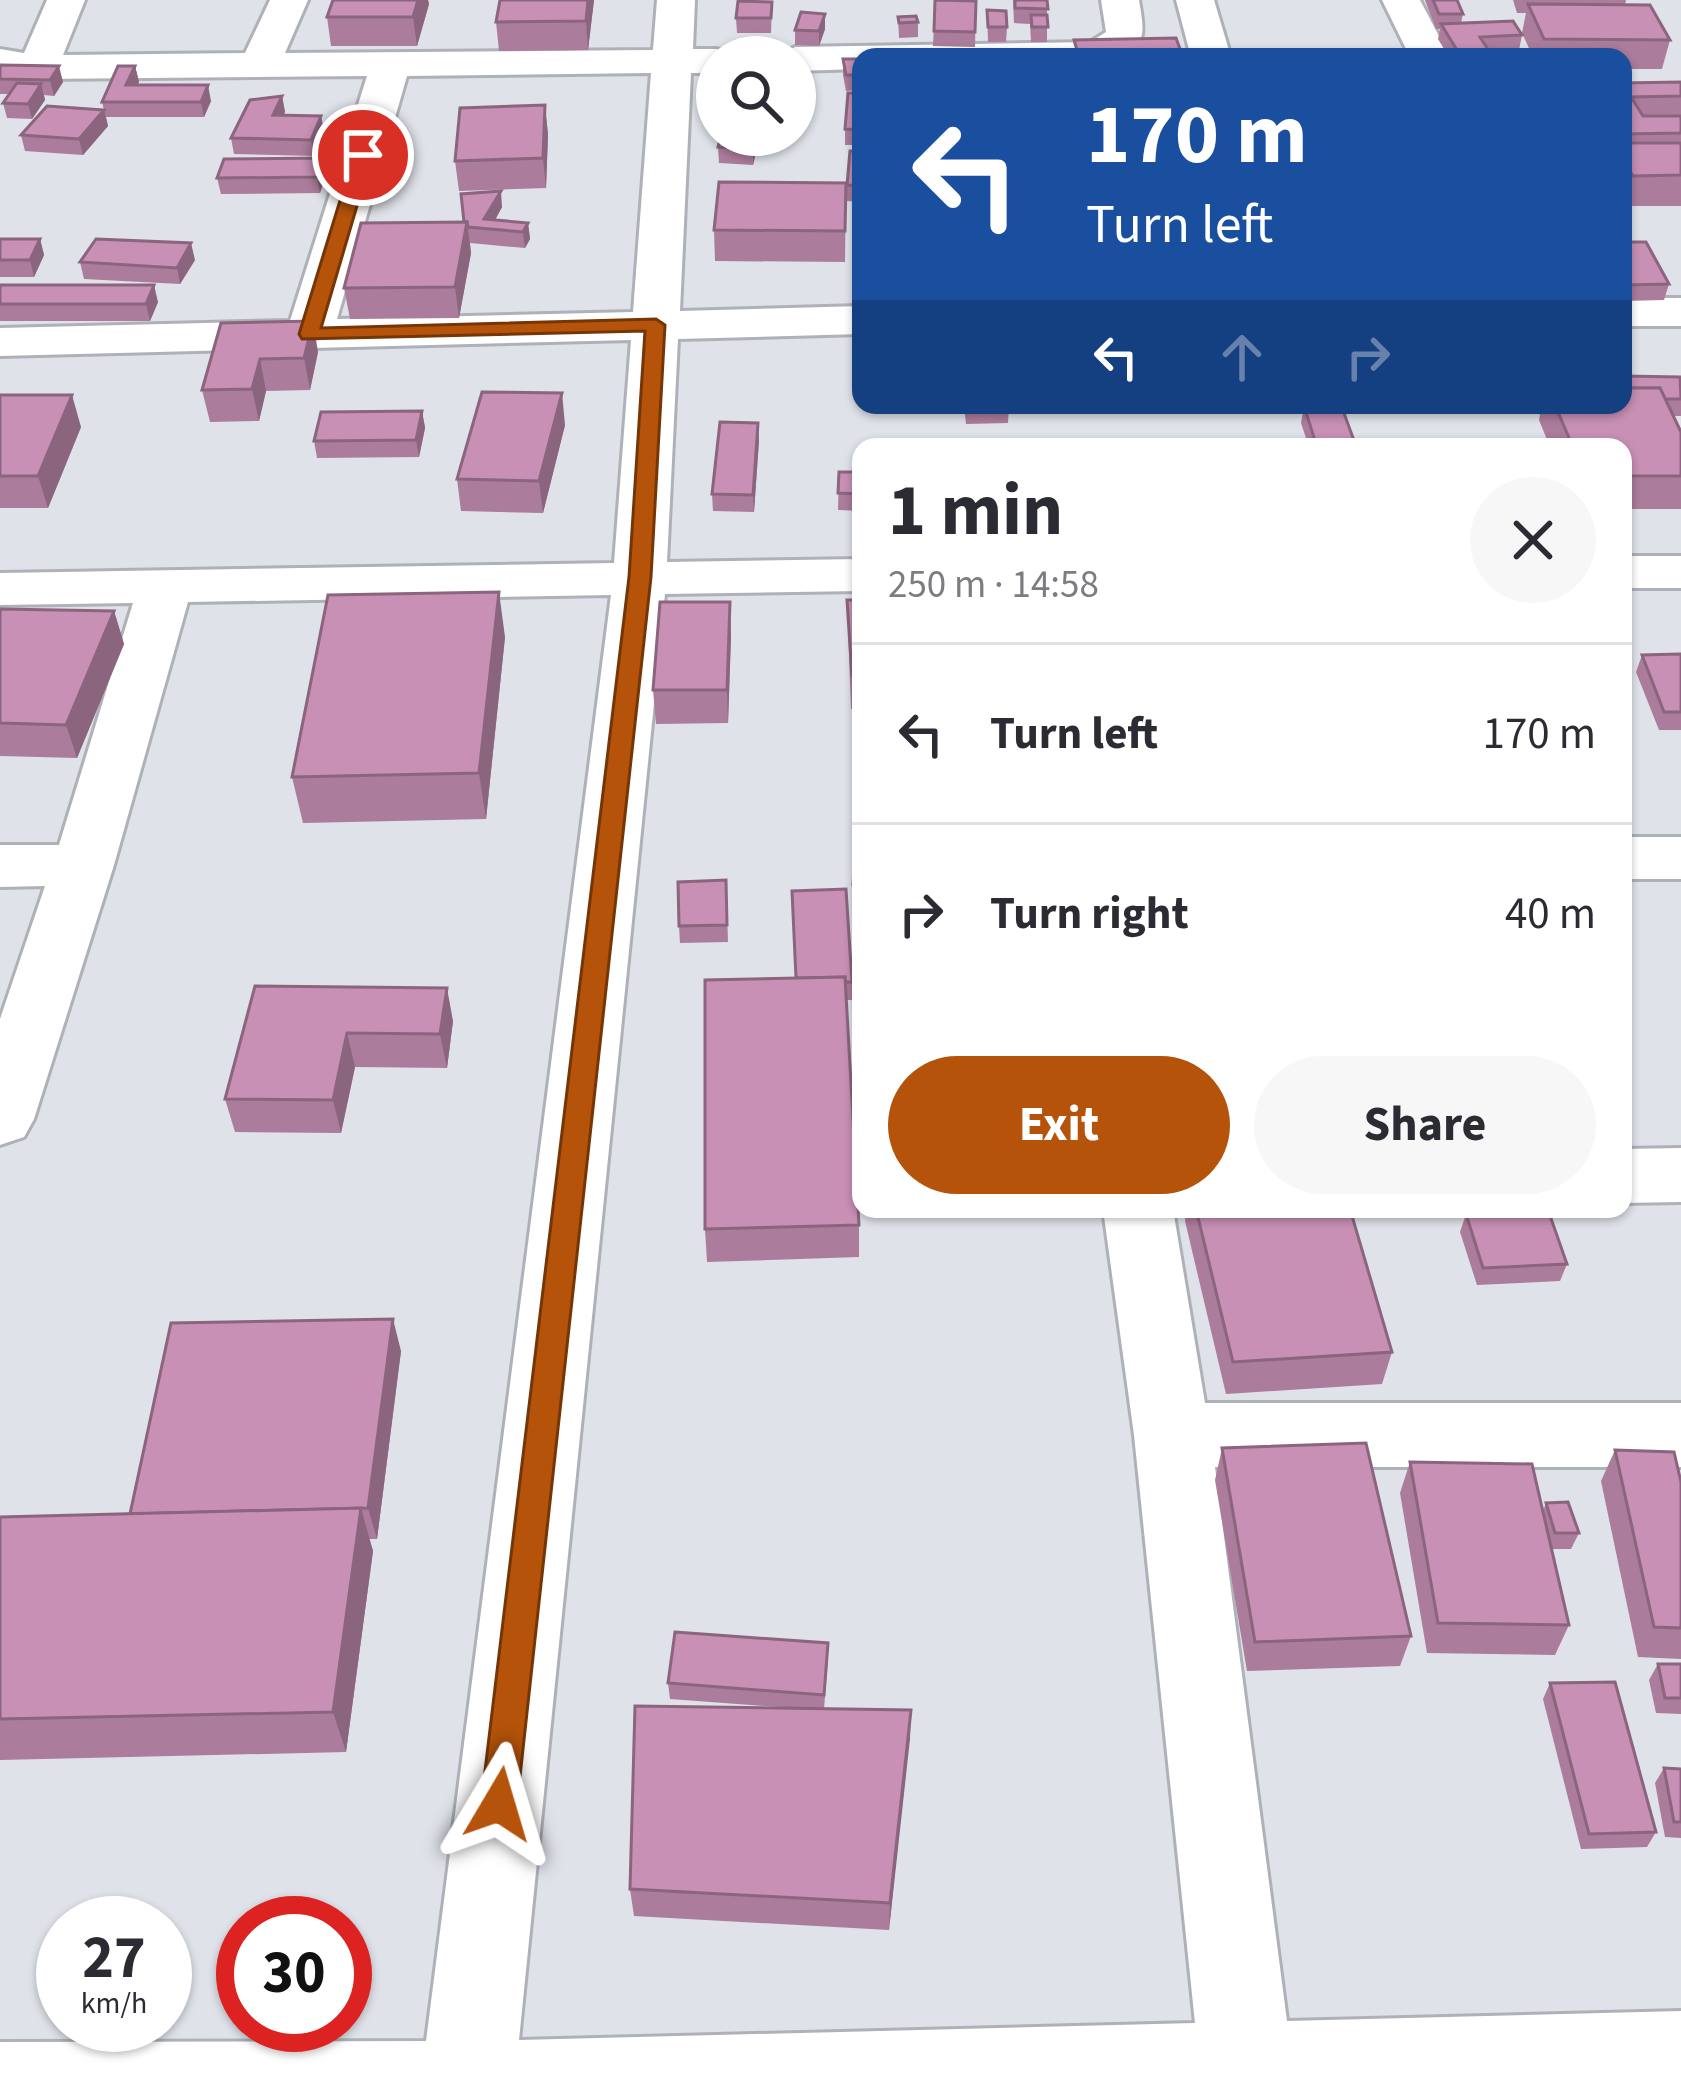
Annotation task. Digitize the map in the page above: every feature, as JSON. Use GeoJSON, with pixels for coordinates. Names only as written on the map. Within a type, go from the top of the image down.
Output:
{"type":"FeatureCollection","features":[{"type":"Feature","properties":{"kind":"street"},"geometry":{"type":"LineString","coordinates":[[19,64],[65,0]]}},
{"type":"Feature","properties":{"kind":"street"},"geometry":{"type":"LineString","coordinates":[[259,66],[289,0]]}},
{"type":"Feature","properties":{"kind":"street"},"geometry":{"type":"LineString","coordinates":[[1113,48],[1125,32],[1120,0]]}},
{"type":"Feature","properties":{"kind":"street"},"geometry":{"type":"LineString","coordinates":[[1195,0],[1208,48]]}},
{"type":"Feature","properties":{"kind":"street"},"geometry":{"type":"LineString","coordinates":[[1401,0],[1425,48]]}},
{"type":"Feature","properties":{"kind":"street"},"geometry":{"type":"LineString","coordinates":[[19,64],[390,65],[690,41],[656,325],[640,577],[467,2088]]}},
{"type":"Feature","properties":{"kind":"street"},"geometry":{"type":"LineString","coordinates":[[816,58],[852,57]]}},
{"type":"Feature","properties":{"kind":"street"},"geometry":{"type":"LineString","coordinates":[[309,334],[390,65]]}},
{"type":"Feature","properties":{"kind":"street"},"geometry":{"type":"LineString","coordinates":[[1632,312],[1681,312]]}},
{"type":"Feature","properties":{"kind":"street"},"geometry":{"type":"LineString","coordinates":[[0,341],[852,320]]}},
{"type":"Feature","properties":{"kind":"street"},"geometry":{"type":"LineString","coordinates":[[1632,572],[1681,572]]}},
{"type":"Feature","properties":{"kind":"street"},"geometry":{"type":"LineString","coordinates":[[0,589],[852,575]]}},
{"type":"Feature","properties":{"kind":"street"},"geometry":{"type":"LineString","coordinates":[[0,1119],[83,865],[165,587]]}},
{"type":"Feature","properties":{"kind":"street"},"geometry":{"type":"LineString","coordinates":[[1632,858],[1681,859]]}},
{"type":"Feature","properties":{"kind":"street"},"geometry":{"type":"LineString","coordinates":[[0,866],[83,865]]}},
{"type":"Feature","properties":{"kind":"street"},"geometry":{"type":"LineString","coordinates":[[1632,1176],[1681,1175]]}},
{"type":"Feature","properties":{"kind":"street"},"geometry":{"type":"LineString","coordinates":[[1139,1218],[1172,1435],[1248,2080]]}},
{"type":"Feature","properties":{"kind":"street"},"geometry":{"type":"LineString","coordinates":[[1172,1435],[1681,1435]]}},
{"type":"Feature","properties":{"kind":"street"},"geometry":{"type":"LineString","coordinates":[[0,2089],[1248,2080],[1681,2058]]}},
{"type":"Feature","properties":{"kind":"building"},"geometry":{"type":"Polygon","coordinates":[[[333,0],[418,0],[413,17],[327,17],[333,0]]]}},
{"type":"Feature","properties":{"kind":"building"},"geometry":{"type":"Polygon","coordinates":[[[500,0],[588,0],[586,21],[496,22],[500,0]]]}},
{"type":"Feature","properties":{"kind":"building"},"geometry":{"type":"Polygon","coordinates":[[[935,0],[976,1],[975,32],[934,31],[935,0]]]}},
{"type":"Feature","properties":{"kind":"building"},"geometry":{"type":"Polygon","coordinates":[[[1015,0],[1047,0],[1048,9],[1015,8],[1015,0]]]}},
{"type":"Feature","properties":{"kind":"building"},"geometry":{"type":"Polygon","coordinates":[[[1433,0],[1457,0],[1463,14],[1439,14],[1433,0]]]}},
{"type":"Feature","properties":{"kind":"building"},"geometry":{"type":"Polygon","coordinates":[[[738,1],[772,2],[771,18],[736,18],[738,1]]]}},
{"type":"Feature","properties":{"kind":"building"},"geometry":{"type":"Polygon","coordinates":[[[1528,4],[1650,5],[1670,40],[1544,39],[1528,4]]]}},
{"type":"Feature","properties":{"kind":"building"},"geometry":{"type":"Polygon","coordinates":[[[987,10],[1006,11],[1007,27],[988,27],[987,10]]]}},
{"type":"Feature","properties":{"kind":"building"},"geometry":{"type":"Polygon","coordinates":[[[801,12],[825,14],[819,31],[795,30],[801,12]]]}},
{"type":"Feature","properties":{"kind":"building"},"geometry":{"type":"Polygon","coordinates":[[[1031,15],[1047,15],[1048,27],[1032,27],[1031,15]]]}},
{"type":"Feature","properties":{"kind":"building"},"geometry":{"type":"Polygon","coordinates":[[[916,16],[918,22],[899,23],[898,17],[916,16]]]}},
{"type":"Feature","properties":{"kind":"building"},"geometry":{"type":"Polygon","coordinates":[[[1513,21],[1522,35],[1480,37],[1487,48],[1456,48],[1441,24],[1513,21]]]}},
{"type":"Feature","properties":{"kind":"building"},"geometry":{"type":"Polygon","coordinates":[[[1176,38],[1180,48],[1076,48],[1074,40],[1176,38]]]}},
{"type":"Feature","properties":{"kind":"building"},"geometry":{"type":"Polygon","coordinates":[[[843,59],[852,59],[852,75],[846,75],[843,59]]]}},
{"type":"Feature","properties":{"kind":"building"},"geometry":{"type":"Polygon","coordinates":[[[0,65],[59,66],[50,80],[0,79],[0,65]]]}},
{"type":"Feature","properties":{"kind":"building"},"geometry":{"type":"Polygon","coordinates":[[[118,66],[135,66],[126,85],[208,85],[201,102],[102,102],[118,66]]]}},
{"type":"Feature","properties":{"kind":"building"},"geometry":{"type":"Polygon","coordinates":[[[1681,82],[1681,96],[1632,97],[1632,83],[1681,82]]]}},
{"type":"Feature","properties":{"kind":"building"},"geometry":{"type":"Polygon","coordinates":[[[17,83],[41,84],[28,104],[3,103],[17,83]]]}},
{"type":"Feature","properties":{"kind":"building"},"geometry":{"type":"Polygon","coordinates":[[[848,93],[852,93],[852,129],[845,129],[848,93]]]}},
{"type":"Feature","properties":{"kind":"building"},"geometry":{"type":"Polygon","coordinates":[[[282,96],[273,115],[321,116],[311,140],[231,138],[250,100],[282,96]]]}},
{"type":"Feature","properties":{"kind":"building"},"geometry":{"type":"Polygon","coordinates":[[[1632,99],[1643,116],[1681,116],[1681,133],[1632,134],[1632,99]]]}},
{"type":"Feature","properties":{"kind":"building"},"geometry":{"type":"Polygon","coordinates":[[[545,105],[543,158],[455,161],[460,108],[545,105]]]}},
{"type":"Feature","properties":{"kind":"building"},"geometry":{"type":"Polygon","coordinates":[[[47,106],[104,110],[79,139],[21,135],[47,106]]]}},
{"type":"Feature","properties":{"kind":"building"},"geometry":{"type":"Polygon","coordinates":[[[1632,143],[1681,143],[1681,175],[1633,176],[1632,143]]]}},
{"type":"Feature","properties":{"kind":"building"},"geometry":{"type":"Polygon","coordinates":[[[850,151],[852,151],[852,185],[847,185],[850,151]]]}},
{"type":"Feature","properties":{"kind":"building"},"geometry":{"type":"Polygon","coordinates":[[[323,158],[317,177],[217,178],[224,159],[323,158]]]}},
{"type":"Feature","properties":{"kind":"building"},"geometry":{"type":"Polygon","coordinates":[[[719,182],[846,183],[845,231],[714,230],[719,182]]]}},
{"type":"Feature","properties":{"kind":"building"},"geometry":{"type":"Polygon","coordinates":[[[501,191],[484,219],[528,223],[523,232],[468,227],[461,194],[501,191]]]}},
{"type":"Feature","properties":{"kind":"building"},"geometry":{"type":"Polygon","coordinates":[[[467,222],[455,287],[344,288],[361,223],[467,222]]]}},
{"type":"Feature","properties":{"kind":"building"},"geometry":{"type":"Polygon","coordinates":[[[0,239],[40,239],[30,260],[0,260],[0,239]]]}},
{"type":"Feature","properties":{"kind":"building"},"geometry":{"type":"Polygon","coordinates":[[[96,239],[191,243],[177,268],[80,262],[96,239]]]}},
{"type":"Feature","properties":{"kind":"building"},"geometry":{"type":"Polygon","coordinates":[[[1632,242],[1646,242],[1669,284],[1632,285],[1632,242]]]}},
{"type":"Feature","properties":{"kind":"building"},"geometry":{"type":"Polygon","coordinates":[[[0,285],[154,285],[146,304],[0,304],[0,285]]]}},
{"type":"Feature","properties":{"kind":"building"},"geometry":{"type":"Polygon","coordinates":[[[313,321],[304,358],[260,359],[252,389],[202,390],[221,323],[313,321]]]}},
{"type":"Feature","properties":{"kind":"building"},"geometry":{"type":"Polygon","coordinates":[[[1632,376],[1680,377],[1681,399],[1665,399],[1660,388],[1632,388],[1632,376]]]}},
{"type":"Feature","properties":{"kind":"building"},"geometry":{"type":"Polygon","coordinates":[[[1632,388],[1660,388],[1681,432],[1681,476],[1632,476],[1632,438],[1569,438],[1559,414],[1632,414],[1632,388]]]}},
{"type":"Feature","properties":{"kind":"building"},"geometry":{"type":"Polygon","coordinates":[[[482,392],[562,393],[539,481],[457,479],[482,392]]]}},
{"type":"Feature","properties":{"kind":"building"},"geometry":{"type":"Polygon","coordinates":[[[0,395],[72,395],[38,476],[0,476],[0,395]]]}},
{"type":"Feature","properties":{"kind":"building"},"geometry":{"type":"Polygon","coordinates":[[[422,411],[416,440],[314,441],[321,412],[422,411]]]}},
{"type":"Feature","properties":{"kind":"building"},"geometry":{"type":"Polygon","coordinates":[[[1307,414],[1344,414],[1353,438],[1314,438],[1307,414]]]}},
{"type":"Feature","properties":{"kind":"building"},"geometry":{"type":"Polygon","coordinates":[[[720,422],[758,423],[753,495],[712,494],[720,422]]]}},
{"type":"Feature","properties":{"kind":"building"},"geometry":{"type":"Polygon","coordinates":[[[839,472],[852,472],[852,494],[838,493],[839,472]]]}},
{"type":"Feature","properties":{"kind":"building"},"geometry":{"type":"Polygon","coordinates":[[[499,592],[479,773],[292,777],[328,595],[499,592]]]}},
{"type":"Feature","properties":{"kind":"building"},"geometry":{"type":"Polygon","coordinates":[[[847,600],[852,600],[852,676],[847,600]]]}},
{"type":"Feature","properties":{"kind":"building"},"geometry":{"type":"Polygon","coordinates":[[[660,602],[730,602],[727,690],[653,690],[660,602]]]}},
{"type":"Feature","properties":{"kind":"building"},"geometry":{"type":"Polygon","coordinates":[[[0,609],[114,611],[66,725],[0,723],[0,609]]]}},
{"type":"Feature","properties":{"kind":"building"},"geometry":{"type":"Polygon","coordinates":[[[1681,654],[1681,712],[1664,712],[1642,655],[1681,654]]]}},
{"type":"Feature","properties":{"kind":"building"},"geometry":{"type":"Polygon","coordinates":[[[726,880],[727,925],[679,926],[678,882],[726,880]]]}},
{"type":"Feature","properties":{"kind":"building"},"geometry":{"type":"Polygon","coordinates":[[[846,889],[852,982],[845,982],[845,977],[796,978],[792,891],[846,889]]]}},
{"type":"Feature","properties":{"kind":"building"},"geometry":{"type":"Polygon","coordinates":[[[845,977],[852,1218],[859,1218],[859,1225],[705,1229],[705,980],[845,977]]]}},
{"type":"Feature","properties":{"kind":"building"},"geometry":{"type":"Polygon","coordinates":[[[255,986],[447,988],[440,1034],[347,1033],[333,1100],[225,1099],[255,986]]]}},
{"type":"Feature","properties":{"kind":"building"},"geometry":{"type":"Polygon","coordinates":[[[1198,1218],[1353,1218],[1392,1352],[1233,1362],[1198,1218]]]}},
{"type":"Feature","properties":{"kind":"building"},"geometry":{"type":"Polygon","coordinates":[[[1467,1218],[1551,1218],[1567,1264],[1483,1268],[1467,1218]]]}},
{"type":"Feature","properties":{"kind":"building"},"geometry":{"type":"Polygon","coordinates":[[[393,1319],[368,1508],[130,1514],[171,1323],[393,1319]]]}},
{"type":"Feature","properties":{"kind":"building"},"geometry":{"type":"Polygon","coordinates":[[[1366,1443],[1411,1636],[1255,1642],[1222,1448],[1366,1443]]]}},
{"type":"Feature","properties":{"kind":"building"},"geometry":{"type":"Polygon","coordinates":[[[1615,1450],[1674,1452],[1681,1482],[1681,1628],[1654,1627],[1615,1450]]]}},
{"type":"Feature","properties":{"kind":"building"},"geometry":{"type":"Polygon","coordinates":[[[1410,1462],[1532,1464],[1569,1625],[1438,1623],[1410,1462]]]}},
{"type":"Feature","properties":{"kind":"building"},"geometry":{"type":"Polygon","coordinates":[[[1568,1502],[1579,1533],[1555,1533],[1546,1503],[1568,1502]]]}},
{"type":"Feature","properties":{"kind":"building"},"geometry":{"type":"Polygon","coordinates":[[[361,1508],[333,1712],[0,1719],[0,1517],[361,1508]]]}},
{"type":"Feature","properties":{"kind":"building"},"geometry":{"type":"Polygon","coordinates":[[[675,1632],[828,1643],[824,1695],[668,1683],[675,1632]]]}},
{"type":"Feature","properties":{"kind":"building"},"geometry":{"type":"Polygon","coordinates":[[[1658,1664],[1681,1664],[1681,1698],[1665,1698],[1658,1664]]]}},
{"type":"Feature","properties":{"kind":"building"},"geometry":{"type":"Polygon","coordinates":[[[1615,1682],[1656,1832],[1589,1834],[1550,1683],[1615,1682]]]}},
{"type":"Feature","properties":{"kind":"building"},"geometry":{"type":"Polygon","coordinates":[[[635,1706],[911,1710],[890,1903],[630,1889],[635,1706]]]}},
{"type":"Feature","properties":{"kind":"building"},"geometry":{"type":"Polygon","coordinates":[[[1664,1768],[1681,1769],[1681,1822],[1674,1822],[1664,1768]]]}},
{"type":"Feature","properties":{"kind":"route"},"geometry":{"type":"LineString","coordinates":[[363,155],[309,334],[656,325],[640,577],[499,1804]]}}]}
